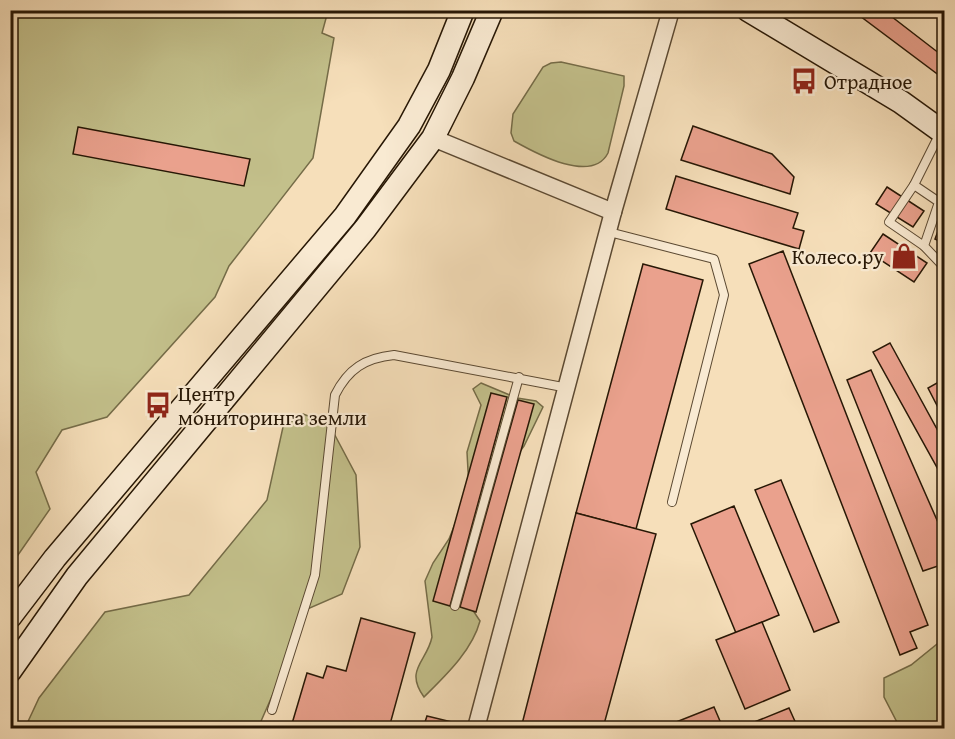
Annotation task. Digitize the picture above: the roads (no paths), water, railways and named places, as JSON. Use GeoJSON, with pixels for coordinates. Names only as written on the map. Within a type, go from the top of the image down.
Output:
{"type":"FeatureCollection","features":[{"type":"Feature","properties":{"kind":"main road"},"geometry":{"type":"LineString","coordinates":[[10,617],[55,558],[345,216],[409,126],[439,70],[463,10]]}},
{"type":"Feature","properties":{"kind":"main road"},"geometry":{"type":"LineString","coordinates":[[10,671],[77,576],[365,229],[433,138],[464,78],[492,10]]}},
{"type":"Feature","properties":{"kind":"main road"},"geometry":{"type":"LineString","coordinates":[[748,10],[901,102],[943,132]]}},
{"type":"Feature","properties":{"kind":"street"},"geometry":{"type":"LineString","coordinates":[[476,729],[569,388],[614,212],[671,10]]}},
{"type":"Feature","properties":{"kind":"street"},"geometry":{"type":"LineString","coordinates":[[433,138],[614,212]]}},
{"type":"Feature","properties":{"kind":"lane"},"geometry":{"type":"LineString","coordinates":[[943,132],[914,185],[890,222],[924,246],[945,267]]}},
{"type":"Feature","properties":{"kind":"lane"},"geometry":{"type":"LineString","coordinates":[[914,185],[939,202],[924,246]]}},
{"type":"Feature","properties":{"kind":"lane"},"geometry":{"type":"LineString","coordinates":[[609,232],[714,259],[724,295],[672,502]]}},
{"type":"Feature","properties":{"kind":"lane"},"geometry":{"type":"LineString","coordinates":[[272,710],[315,575],[335,394],[343,378],[361,363],[374,357],[394,355],[569,388]]}},
{"type":"Feature","properties":{"kind":"lane"},"geometry":{"type":"LineString","coordinates":[[455,606],[519,377]]}},
{"type":"Feature","properties":{"kind":"place","name":"Отрадное"},"geometry":{"type":"Point","coordinates":[804,81]}},
{"type":"Feature","properties":{"kind":"place","name":"Колесо.ру"},"geometry":{"type":"Point","coordinates":[904,256]}},
{"type":"Feature","properties":{"kind":"place","name":"Центр мониторинга земли"},"geometry":{"type":"Point","coordinates":[158,405]}}]}
